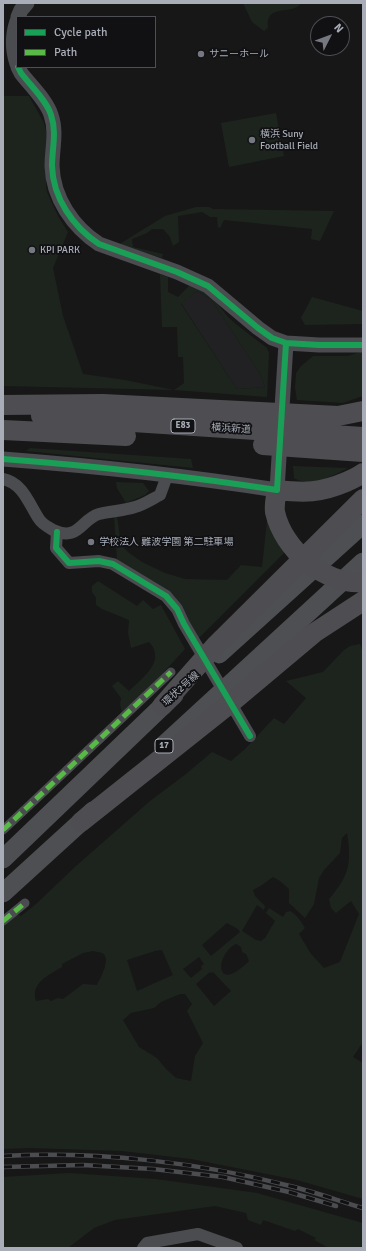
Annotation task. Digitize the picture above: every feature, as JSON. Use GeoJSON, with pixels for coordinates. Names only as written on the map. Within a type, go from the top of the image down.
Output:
{"type":"FeatureCollection","features":[{"type":"Feature","properties":{"kind":"highway"},"geometry":{"type":"LineString","coordinates":[[3,405],[103,404],[338,416],[363,411]]}},
{"type":"Feature","properties":{"kind":"highway","name":"横浜新道"},"geometry":{"type":"LineString","coordinates":[[3,413],[363,437]]}},
{"type":"Feature","properties":{"kind":"highway","name":"横浜新道"},"geometry":{"type":"LineString","coordinates":[[3,430],[363,452]]}},
{"type":"Feature","properties":{"kind":"highway"},"geometry":{"type":"LineString","coordinates":[[277,490],[314,492],[331,488],[363,473]]}},
{"type":"Feature","properties":{"kind":"highway"},"geometry":{"type":"LineString","coordinates":[[277,490],[284,505],[288,522],[296,538],[310,556],[330,569],[363,575]]}},
{"type":"Feature","properties":{"kind":"highway"},"geometry":{"type":"LineString","coordinates":[[277,490],[275,510],[276,516],[288,541],[303,558],[325,574],[338,579],[357,583],[363,582]]}},
{"type":"Feature","properties":{"kind":"highway"},"geometry":{"type":"LineString","coordinates":[[162,706],[215,646],[300,571],[363,499]]}},
{"type":"Feature","properties":{"kind":"highway"},"geometry":{"type":"LineString","coordinates":[[81,822],[227,706],[314,633],[363,601]]}},
{"type":"Feature","properties":{"kind":"main road"},"geometry":{"type":"LineString","coordinates":[[300,571],[363,524]]}},
{"type":"Feature","properties":{"kind":"main road","name":"17"},"geometry":{"type":"LineString","coordinates":[[3,893],[363,562]]}},
{"type":"Feature","properties":{"kind":"main road","name":"環状2号線"},"geometry":{"type":"LineString","coordinates":[[3,858],[162,706]]}},
{"type":"Feature","properties":{"kind":"street"},"geometry":{"type":"LineString","coordinates":[[18,16],[27,3]]}},
{"type":"Feature","properties":{"kind":"street"},"geometry":{"type":"LineString","coordinates":[[16,24],[13,41],[16,60]]}},
{"type":"Feature","properties":{"kind":"street"},"geometry":{"type":"LineString","coordinates":[[18,68],[51,114],[54,128],[52,166],[56,192],[71,218],[89,238],[99,244],[177,272],[208,286],[272,338],[286,343],[319,345],[363,344]]}},
{"type":"Feature","properties":{"kind":"street"},"geometry":{"type":"LineString","coordinates":[[3,459],[93,466],[277,490],[286,343]]}},
{"type":"Feature","properties":{"kind":"street"},"geometry":{"type":"LineString","coordinates":[[3,479],[16,486],[28,499],[39,520],[47,527],[65,534],[74,532],[96,515],[136,507],[160,494],[167,476]]}},
{"type":"Feature","properties":{"kind":"street"},"geometry":{"type":"LineString","coordinates":[[57,532],[56,548],[69,563],[98,561],[113,564],[166,596],[176,609],[250,736]]}},
{"type":"Feature","properties":{"kind":"street"},"geometry":{"type":"LineString","coordinates":[[3,830],[171,672]]}},
{"type":"Feature","properties":{"kind":"street"},"geometry":{"type":"LineString","coordinates":[[3,921],[25,903]]}},
{"type":"Feature","properties":{"kind":"street"},"geometry":{"type":"LineString","coordinates":[[144,1248],[147,1243],[198,1234],[230,1247]]}},
{"type":"Feature","properties":{"kind":"shaded area"},"geometry":{"type":"Polygon","coordinates":[[[243,3],[302,3],[298,7],[273,13],[268,21],[268,28],[264,31],[252,22],[243,3]]]}},
{"type":"Feature","properties":{"kind":"shaded area","name":"KPI PARK"},"geometry":{"type":"Polygon","coordinates":[[[3,96],[29,96],[44,123],[47,134],[47,192],[58,216],[68,232],[53,268],[63,316],[83,374],[125,380],[174,390],[3,386],[3,96]]]}},
{"type":"Feature","properties":{"kind":"shaded area","name":"横浜 Suny Football Field"},"geometry":{"type":"Polygon","coordinates":[[[276,113],[284,156],[229,167],[221,123],[276,113]]]}},
{"type":"Feature","properties":{"kind":"shaded area"},"geometry":{"type":"Polygon","coordinates":[[[196,207],[209,207],[213,209],[334,211],[320,241],[311,239],[312,229],[224,220],[220,228],[218,227],[217,217],[210,217],[202,212],[178,216],[179,242],[173,246],[170,237],[163,229],[152,229],[147,233],[132,239],[133,247],[163,254],[162,258],[118,245],[165,216],[196,207]]]}},
{"type":"Feature","properties":{"kind":"shaded area"},"geometry":{"type":"Polygon","coordinates":[[[160,274],[168,277],[168,292],[178,297],[191,284],[213,298],[228,317],[267,348],[269,353],[267,397],[174,390],[184,383],[183,357],[178,357],[177,327],[162,327],[160,274]],[[197,291],[181,304],[237,389],[265,387],[260,374],[211,299],[197,291]]]}},
{"type":"Feature","properties":{"kind":"shaded area"},"geometry":{"type":"Polygon","coordinates":[[[197,291],[211,299],[260,374],[265,387],[237,389],[181,303],[197,291]]]}},
{"type":"Feature","properties":{"kind":"shaded area"},"geometry":{"type":"Polygon","coordinates":[[[312,297],[363,311],[363,324],[305,325],[301,318],[312,297]]]}},
{"type":"Feature","properties":{"kind":"shaded area"},"geometry":{"type":"Polygon","coordinates":[[[363,351],[363,396],[343,403],[297,400],[295,388],[296,373],[301,366],[313,356],[348,356],[363,351]]]}},
{"type":"Feature","properties":{"kind":"shaded area"},"geometry":{"type":"Polygon","coordinates":[[[30,448],[191,459],[193,468],[26,451],[30,448]]]}},
{"type":"Feature","properties":{"kind":"shaded area"},"geometry":{"type":"Polygon","coordinates":[[[293,466],[348,468],[328,478],[315,482],[308,482],[294,478],[293,466]]]}},
{"type":"Feature","properties":{"kind":"shaded area"},"geometry":{"type":"Polygon","coordinates":[[[116,482],[143,483],[149,491],[145,495],[126,503],[117,488],[116,482]]]}},
{"type":"Feature","properties":{"kind":"shaded area"},"geometry":{"type":"Polygon","coordinates":[[[268,512],[286,551],[198,639],[179,606],[117,560],[114,516],[117,516],[121,545],[142,562],[165,573],[185,579],[227,580],[241,565],[262,567],[268,512]]]}},
{"type":"Feature","properties":{"kind":"shaded area"},"geometry":{"type":"Polygon","coordinates":[[[98,581],[137,606],[143,600],[153,609],[161,605],[185,649],[142,696],[122,712],[120,705],[121,698],[112,686],[118,681],[129,691],[151,669],[155,656],[154,649],[149,642],[131,648],[128,633],[129,620],[96,605],[96,598],[92,592],[92,586],[98,581]]]}},
{"type":"Feature","properties":{"kind":"shaded area"},"geometry":{"type":"Polygon","coordinates":[[[360,644],[363,653],[363,1042],[353,1057],[363,1063],[363,1199],[297,1180],[191,1159],[122,1151],[31,1148],[3,1149],[3,925],[16,913],[21,916],[36,904],[76,866],[150,801],[212,752],[231,761],[245,749],[274,718],[284,724],[306,698],[286,681],[323,672],[344,650],[350,646],[360,644]],[[347,833],[342,838],[340,853],[324,870],[319,878],[314,904],[305,918],[289,903],[289,889],[273,877],[253,890],[255,896],[265,906],[264,910],[257,905],[242,931],[256,940],[261,941],[265,938],[275,921],[266,913],[269,908],[283,917],[286,912],[290,911],[297,916],[305,928],[299,934],[311,954],[324,968],[340,962],[359,914],[351,901],[336,913],[331,908],[329,899],[341,883],[347,869],[349,853],[347,833]],[[227,923],[202,945],[211,956],[240,932],[238,929],[227,923]],[[236,944],[229,949],[224,956],[222,969],[224,974],[229,975],[238,971],[249,961],[246,954],[242,952],[241,947],[236,944]],[[162,950],[127,960],[137,991],[173,975],[162,950]],[[93,951],[83,953],[62,964],[62,967],[38,984],[35,995],[36,1001],[48,999],[51,1001],[58,998],[63,999],[83,984],[97,985],[103,974],[106,959],[102,953],[93,951]],[[199,957],[183,969],[191,978],[202,969],[201,966],[204,964],[199,957]],[[210,972],[196,984],[214,1006],[231,991],[213,972],[210,972]],[[180,994],[161,1002],[154,1008],[131,1013],[123,1020],[139,1047],[157,1058],[176,1078],[191,1081],[195,1056],[203,1043],[187,1011],[192,1004],[185,994],[180,994]]]}},
{"type":"Feature","properties":{"kind":"shaded area"},"geometry":{"type":"Polygon","coordinates":[[[69,1173],[156,1179],[257,1193],[363,1223],[363,1248],[329,1248],[314,1240],[316,1238],[298,1229],[295,1231],[263,1220],[261,1225],[248,1220],[246,1213],[215,1206],[115,1220],[94,1228],[68,1248],[3,1248],[3,1177],[69,1173]]]}},
{"type":"Feature","properties":{"kind":"railway"},"geometry":{"type":"LineString","coordinates":[[3,1156],[75,1155],[111,1157],[148,1160],[220,1170],[309,1191],[363,1208]]}},
{"type":"Feature","properties":{"kind":"railway"},"geometry":{"type":"LineString","coordinates":[[3,1167],[83,1165],[153,1169],[223,1177],[289,1192],[336,1206]]}},
{"type":"Feature","properties":{"kind":"marked path"},"geometry":{"type":"LineString","coordinates":[[3,830],[171,672]]}},
{"type":"Feature","properties":{"kind":"marked path"},"geometry":{"type":"LineString","coordinates":[[3,921],[25,903]]}},
{"type":"Feature","properties":{"kind":"cycle path"},"geometry":{"type":"LineString","coordinates":[[18,68],[42,99],[49,110],[53,121],[53,178],[60,200],[73,220],[90,237],[99,244],[177,272],[208,286],[272,338],[286,343],[363,345]]}},
{"type":"Feature","properties":{"kind":"cycle path"},"geometry":{"type":"LineString","coordinates":[[3,459],[140,472],[277,490],[286,343]]}},
{"type":"Feature","properties":{"kind":"cycle path"},"geometry":{"type":"LineString","coordinates":[[57,532],[56,548],[69,563],[99,561],[113,564],[166,596],[177,609],[184,624],[250,736]]}},
{"type":"Feature","properties":{"kind":"place","name":"サニーホール"},"geometry":{"type":"Point","coordinates":[201,54]}},
{"type":"Feature","properties":{"kind":"place","name":"横浜 Suny Football Field"},"geometry":{"type":"Point","coordinates":[252,140]}},
{"type":"Feature","properties":{"kind":"place","name":"KPI PARK"},"geometry":{"type":"Point","coordinates":[32,250]}},
{"type":"Feature","properties":{"kind":"place","name":"学校法人 難波学園 第二駐車場"},"geometry":{"type":"Point","coordinates":[91,542]}}]}
